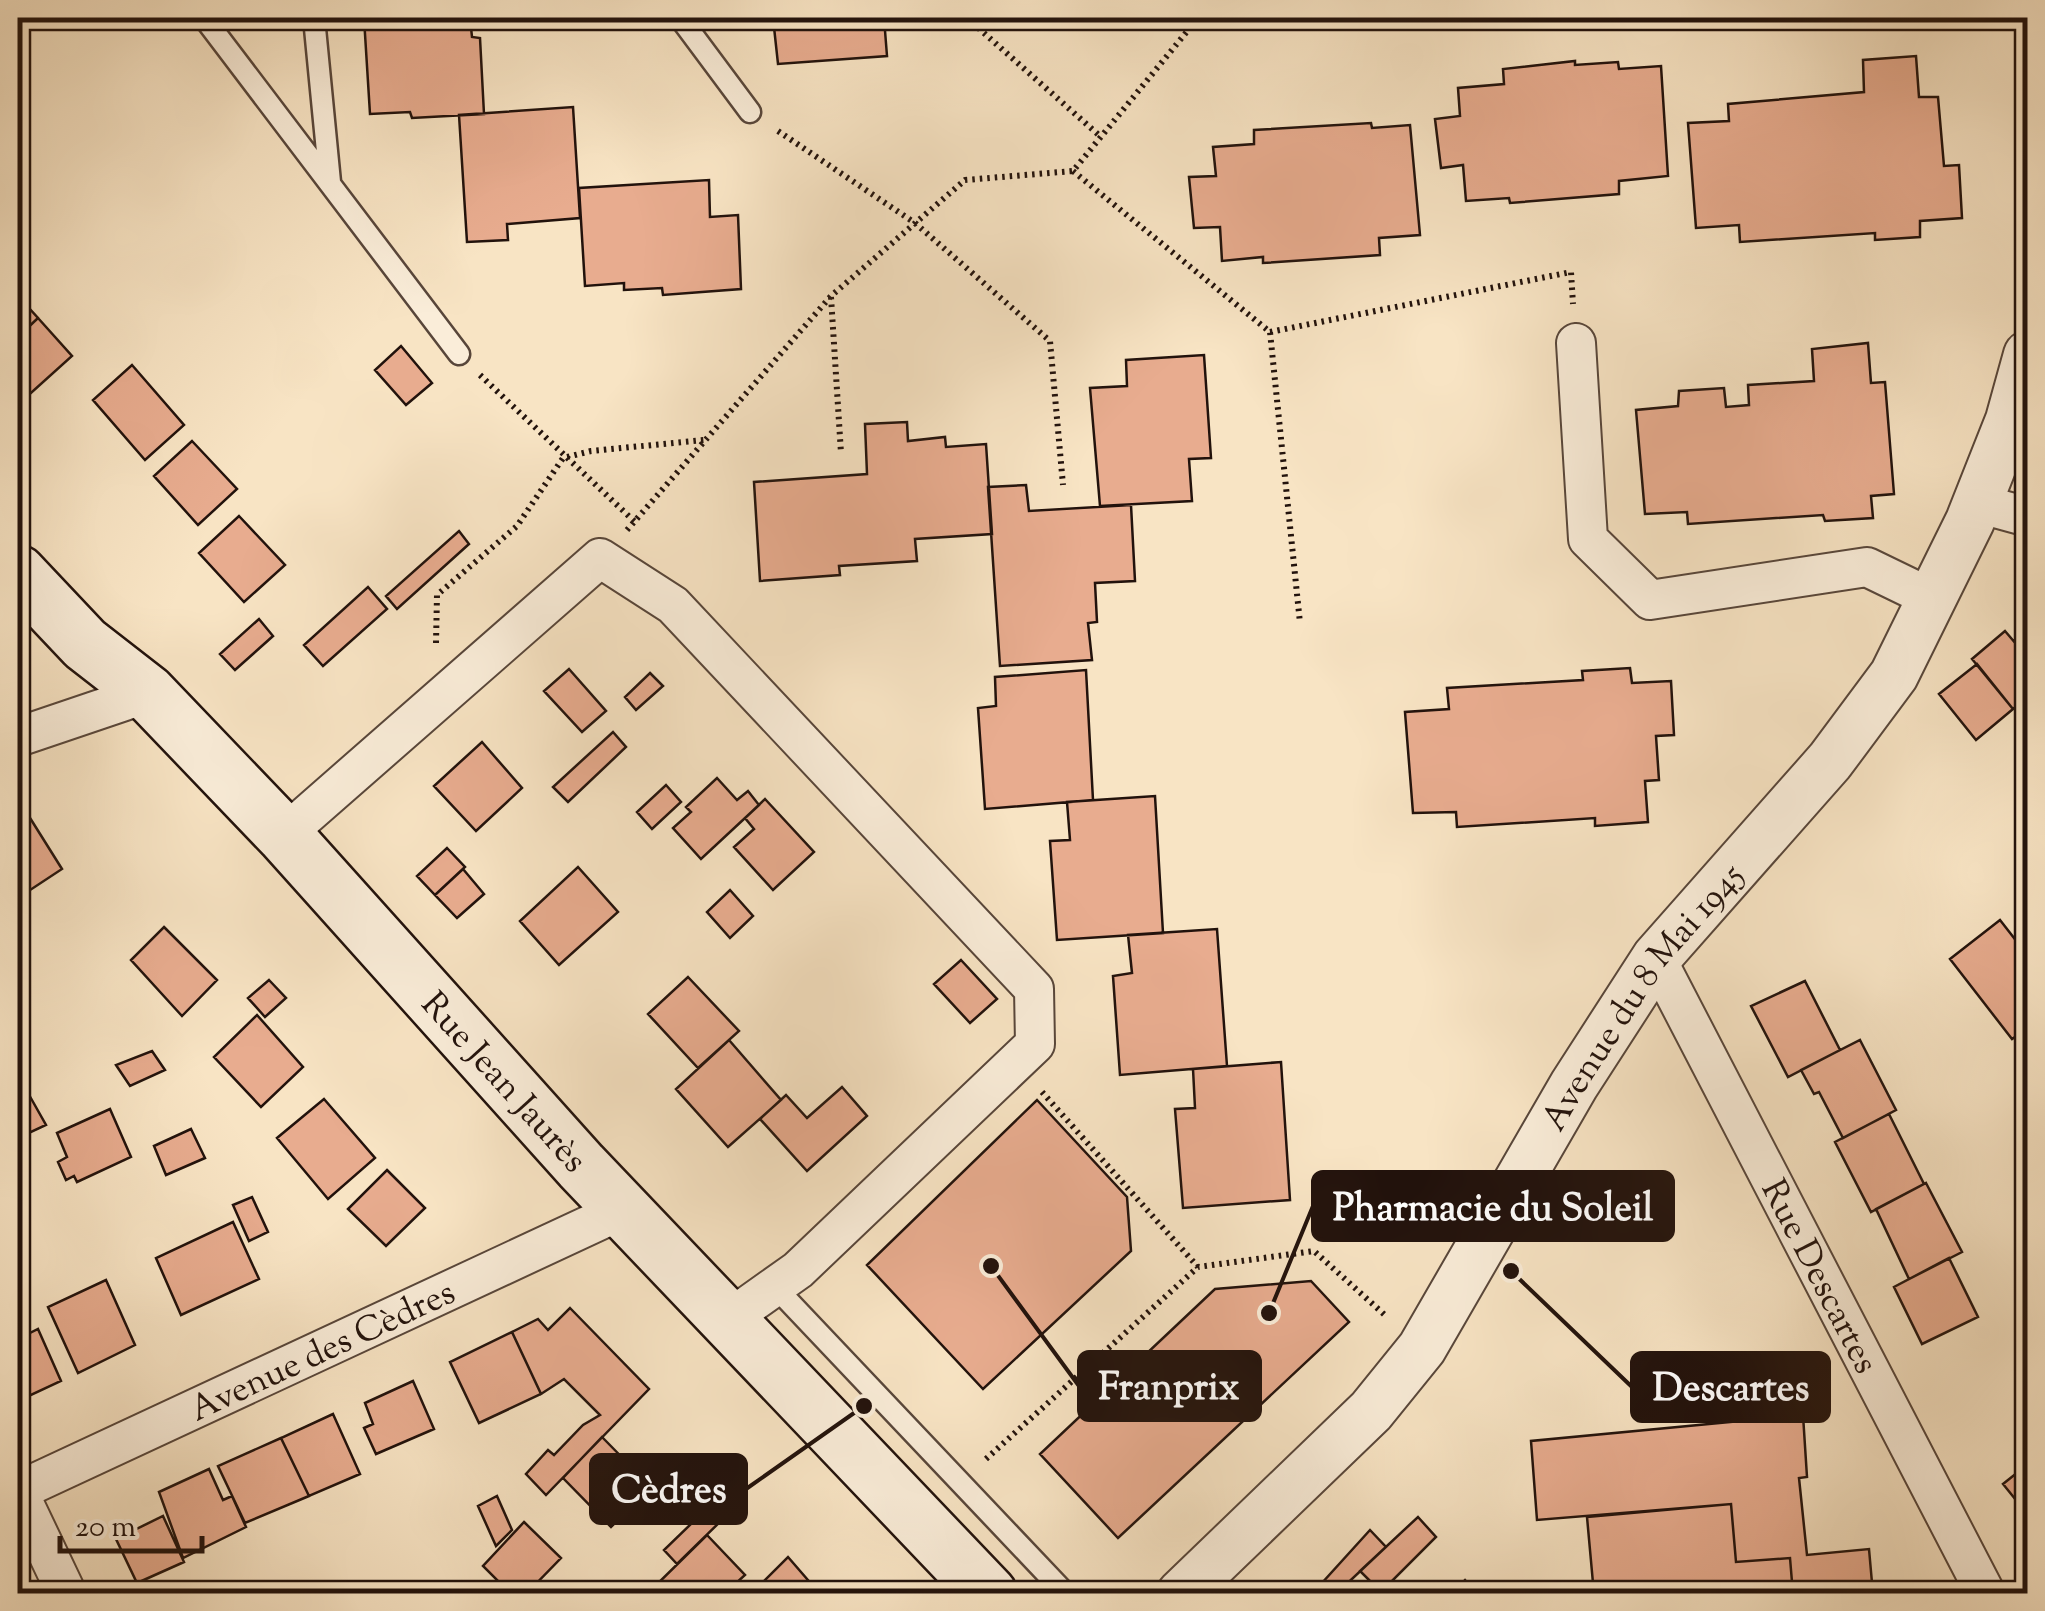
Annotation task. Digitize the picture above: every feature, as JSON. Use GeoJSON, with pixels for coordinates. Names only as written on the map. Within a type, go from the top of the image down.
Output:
{"type":"FeatureCollection","features":[{"type":"Feature","properties":{"kind":"main road","name":"Rue Jean Jaurès"},"geometry":{"type":"LineString","coordinates":[[18,573],[85,644],[148,693],[284,835],[624,1209],[989,1594]]}},
{"type":"Feature","properties":{"kind":"street"},"geometry":{"type":"LineString","coordinates":[[1576,342],[1588,540],[1650,600],[1867,567],[1933,599]]}},
{"type":"Feature","properties":{"kind":"street","name":"Avenue du 8 Mai 1945"},"geometry":{"type":"LineString","coordinates":[[1181,1594],[1371,1412],[1422,1348],[1574,1086],[1656,958],[1830,761],[1894,674],[1977,503],[2010,420],[2028,355]]}},
{"type":"Feature","properties":{"kind":"street"},"geometry":{"type":"LineString","coordinates":[[1977,503],[2028,517]]}},
{"type":"Feature","properties":{"kind":"street"},"geometry":{"type":"LineString","coordinates":[[284,835],[600,558],[673,606],[1034,989],[1025,1053],[777,1288],[730,1320]]}},
{"type":"Feature","properties":{"kind":"street"},"geometry":{"type":"LineString","coordinates":[[18,737],[148,693]]}},
{"type":"Feature","properties":{"kind":"street","name":"Rue Descartes"},"geometry":{"type":"LineString","coordinates":[[1656,958],[1986,1594]]}},
{"type":"Feature","properties":{"kind":"street","name":"Avenue des Cèdres"},"geometry":{"type":"LineString","coordinates":[[18,1491],[624,1209]]}},
{"type":"Feature","properties":{"kind":"street"},"geometry":{"type":"LineString","coordinates":[[18,1491],[67,1594]]}},
{"type":"Feature","properties":{"kind":"lane"},"geometry":{"type":"LineString","coordinates":[[204,18],[459,354]]}},
{"type":"Feature","properties":{"kind":"lane"},"geometry":{"type":"LineString","coordinates":[[314,18],[330,184]]}},
{"type":"Feature","properties":{"kind":"lane"},"geometry":{"type":"LineString","coordinates":[[680,18],[750,112]]}},
{"type":"Feature","properties":{"kind":"lane"},"geometry":{"type":"LineString","coordinates":[[777,1288],[1066,1594]]}},
{"type":"Feature","properties":{"kind":"path"},"geometry":{"type":"LineString","coordinates":[[967,18],[1101,137]]}},
{"type":"Feature","properties":{"kind":"path"},"geometry":{"type":"LineString","coordinates":[[600,558],[831,296],[965,180],[1073,170],[1198,18]]}},
{"type":"Feature","properties":{"kind":"path"},"geometry":{"type":"LineString","coordinates":[[750,112],[915,223],[1050,342],[1063,485]]}},
{"type":"Feature","properties":{"kind":"path"},"geometry":{"type":"LineString","coordinates":[[1073,170],[1270,332],[1300,623]]}},
{"type":"Feature","properties":{"kind":"path"},"geometry":{"type":"LineString","coordinates":[[1270,332],[1571,272],[1576,342]]}},
{"type":"Feature","properties":{"kind":"path"},"geometry":{"type":"LineString","coordinates":[[831,296],[842,453]]}},
{"type":"Feature","properties":{"kind":"path"},"geometry":{"type":"LineString","coordinates":[[459,354],[563,458],[635,522]]}},
{"type":"Feature","properties":{"kind":"path"},"geometry":{"type":"LineString","coordinates":[[435,704],[438,594],[517,526],[563,458],[592,450],[705,440]]}},
{"type":"Feature","properties":{"kind":"path"},"geometry":{"type":"LineString","coordinates":[[1025,1053],[1198,1267]]}},
{"type":"Feature","properties":{"kind":"path"},"geometry":{"type":"LineString","coordinates":[[962,1481],[1198,1267],[1314,1250],[1422,1348]]}},
{"type":"Feature","properties":{"kind":"building"},"geometry":{"type":"Polygon","coordinates":[[[364,18],[470,18],[472,37],[480,38],[484,114],[412,118],[410,112],[370,114],[364,18]]]}},
{"type":"Feature","properties":{"kind":"building"},"geometry":{"type":"Polygon","coordinates":[[[773,18],[884,18],[887,56],[778,64],[773,18]]]}},
{"type":"Feature","properties":{"kind":"building"},"geometry":{"type":"Polygon","coordinates":[[[1916,56],[1919,97],[1938,97],[1944,166],[1959,165],[1962,218],[1920,221],[1920,237],[1875,240],[1875,233],[1740,242],[1739,225],[1696,228],[1688,123],[1729,121],[1728,104],[1864,92],[1863,60],[1916,56]]]}},
{"type":"Feature","properties":{"kind":"building"},"geometry":{"type":"Polygon","coordinates":[[[1575,61],[1575,65],[1618,62],[1619,69],[1661,66],[1668,176],[1619,181],[1619,194],[1510,203],[1509,198],[1466,201],[1463,165],[1441,168],[1435,119],[1460,116],[1458,88],[1504,84],[1503,69],[1575,61]]]}},
{"type":"Feature","properties":{"kind":"building"},"geometry":{"type":"Polygon","coordinates":[[[573,107],[580,218],[507,224],[508,240],[467,242],[459,115],[573,107]]]}},
{"type":"Feature","properties":{"kind":"building"},"geometry":{"type":"Polygon","coordinates":[[[1371,123],[1372,128],[1410,125],[1420,235],[1379,238],[1380,255],[1263,263],[1263,257],[1222,261],[1220,227],[1194,228],[1189,177],[1216,176],[1213,147],[1254,144],[1254,130],[1371,123]]]}},
{"type":"Feature","properties":{"kind":"building"},"geometry":{"type":"Polygon","coordinates":[[[709,180],[710,217],[738,215],[741,289],[663,295],[662,288],[624,290],[624,283],[585,286],[579,188],[709,180]]]}},
{"type":"Feature","properties":{"kind":"building"},"geometry":{"type":"Polygon","coordinates":[[[18,296],[38,318],[18,337],[18,296]]]}},
{"type":"Feature","properties":{"kind":"building"},"geometry":{"type":"Polygon","coordinates":[[[38,318],[72,356],[22,401],[18,397],[18,337],[38,318]]]}},
{"type":"Feature","properties":{"kind":"building"},"geometry":{"type":"Polygon","coordinates":[[[1868,343],[1871,383],[1885,382],[1894,494],[1871,496],[1873,518],[1825,521],[1823,515],[1688,524],[1687,512],[1645,514],[1636,410],[1678,406],[1679,391],[1724,388],[1726,407],[1749,405],[1748,385],[1814,381],[1812,349],[1868,343]]]}},
{"type":"Feature","properties":{"kind":"building"},"geometry":{"type":"Polygon","coordinates":[[[401,346],[432,383],[406,405],[375,370],[401,346]]]}},
{"type":"Feature","properties":{"kind":"building"},"geometry":{"type":"Polygon","coordinates":[[[1204,355],[1211,458],[1189,459],[1192,501],[1100,506],[1090,388],[1127,386],[1126,360],[1204,355]]]}},
{"type":"Feature","properties":{"kind":"building"},"geometry":{"type":"Polygon","coordinates":[[[132,365],[184,425],[145,460],[93,400],[132,365]]]}},
{"type":"Feature","properties":{"kind":"building"},"geometry":{"type":"Polygon","coordinates":[[[907,422],[908,441],[945,437],[946,447],[986,444],[992,534],[915,539],[917,561],[839,566],[840,575],[760,581],[754,482],[867,474],[865,424],[907,422]]]}},
{"type":"Feature","properties":{"kind":"building"},"geometry":{"type":"Polygon","coordinates":[[[192,441],[237,489],[198,525],[154,476],[192,441]]]}},
{"type":"Feature","properties":{"kind":"building"},"geometry":{"type":"Polygon","coordinates":[[[1026,485],[1029,511],[1131,505],[1135,581],[1095,583],[1097,622],[1088,623],[1092,660],[1000,666],[988,487],[1026,485]]]}},
{"type":"Feature","properties":{"kind":"building"},"geometry":{"type":"Polygon","coordinates":[[[239,516],[285,565],[244,602],[199,553],[239,516]]]}},
{"type":"Feature","properties":{"kind":"building"},"geometry":{"type":"Polygon","coordinates":[[[459,531],[469,544],[397,609],[386,596],[459,531]]]}},
{"type":"Feature","properties":{"kind":"building"},"geometry":{"type":"Polygon","coordinates":[[[368,587],[387,609],[323,666],[304,645],[368,587]]]}},
{"type":"Feature","properties":{"kind":"building"},"geometry":{"type":"Polygon","coordinates":[[[259,619],[273,636],[235,670],[220,654],[259,619]]]}},
{"type":"Feature","properties":{"kind":"building"},"geometry":{"type":"Polygon","coordinates":[[[2028,629],[2028,658],[2014,641],[2028,629]]]}},
{"type":"Feature","properties":{"kind":"building"},"geometry":{"type":"Polygon","coordinates":[[[2005,631],[2028,658],[2028,697],[2013,709],[1972,659],[2005,631]]]}},
{"type":"Feature","properties":{"kind":"building"},"geometry":{"type":"Polygon","coordinates":[[[1977,664],[2013,709],[1976,740],[1939,694],[1977,664]]]}},
{"type":"Feature","properties":{"kind":"building"},"geometry":{"type":"Polygon","coordinates":[[[1630,668],[1632,683],[1671,681],[1674,735],[1656,736],[1659,780],[1645,781],[1648,822],[1595,826],[1595,818],[1457,827],[1456,812],[1413,813],[1405,712],[1449,709],[1447,688],[1583,680],[1582,671],[1630,668]]]}},
{"type":"Feature","properties":{"kind":"building"},"geometry":{"type":"Polygon","coordinates":[[[569,669],[606,711],[582,732],[544,691],[569,669]]]}},
{"type":"Feature","properties":{"kind":"building"},"geometry":{"type":"Polygon","coordinates":[[[1086,670],[1093,800],[985,809],[978,708],[996,706],[995,677],[1086,670]]]}},
{"type":"Feature","properties":{"kind":"building"},"geometry":{"type":"Polygon","coordinates":[[[650,673],[663,686],[636,710],[625,697],[650,673]]]}},
{"type":"Feature","properties":{"kind":"building"},"geometry":{"type":"Polygon","coordinates":[[[613,732],[626,747],[568,802],[553,787],[613,732]]]}},
{"type":"Feature","properties":{"kind":"building"},"geometry":{"type":"Polygon","coordinates":[[[482,742],[522,788],[476,831],[434,786],[482,742]]]}},
{"type":"Feature","properties":{"kind":"building"},"geometry":{"type":"Polygon","coordinates":[[[717,778],[737,800],[748,791],[759,805],[701,859],[673,828],[691,812],[686,807],[717,778]]]}},
{"type":"Feature","properties":{"kind":"building"},"geometry":{"type":"Polygon","coordinates":[[[666,785],[681,802],[652,829],[637,812],[666,785]]]}},
{"type":"Feature","properties":{"kind":"building"},"geometry":{"type":"Polygon","coordinates":[[[1155,796],[1163,933],[1057,940],[1050,841],[1070,840],[1067,802],[1155,796]]]}},
{"type":"Feature","properties":{"kind":"building"},"geometry":{"type":"Polygon","coordinates":[[[765,799],[814,852],[773,890],[734,847],[754,829],[745,818],[765,799]]]}},
{"type":"Feature","properties":{"kind":"building"},"geometry":{"type":"Polygon","coordinates":[[[20,802],[62,869],[21,896],[18,890],[20,802]]]}},
{"type":"Feature","properties":{"kind":"building"},"geometry":{"type":"Polygon","coordinates":[[[447,848],[465,867],[435,895],[417,876],[447,848]]]}},
{"type":"Feature","properties":{"kind":"building"},"geometry":{"type":"Polygon","coordinates":[[[578,867],[618,912],[559,965],[520,921],[578,867]]]}},
{"type":"Feature","properties":{"kind":"building"},"geometry":{"type":"Polygon","coordinates":[[[463,869],[484,894],[457,918],[435,895],[463,869]]]}},
{"type":"Feature","properties":{"kind":"building"},"geometry":{"type":"Polygon","coordinates":[[[730,890],[753,916],[730,938],[707,912],[730,890]]]}},
{"type":"Feature","properties":{"kind":"building"},"geometry":{"type":"Polygon","coordinates":[[[2000,920],[2028,956],[2028,1028],[2012,1039],[1950,959],[2000,920]]]}},
{"type":"Feature","properties":{"kind":"building"},"geometry":{"type":"Polygon","coordinates":[[[164,927],[217,980],[182,1016],[131,960],[164,927]]]}},
{"type":"Feature","properties":{"kind":"building"},"geometry":{"type":"Polygon","coordinates":[[[1217,929],[1227,1066],[1120,1075],[1113,976],[1132,973],[1128,935],[1217,929]]]}},
{"type":"Feature","properties":{"kind":"building"},"geometry":{"type":"Polygon","coordinates":[[[961,960],[997,999],[970,1023],[934,984],[961,960]]]}},
{"type":"Feature","properties":{"kind":"building"},"geometry":{"type":"Polygon","coordinates":[[[688,977],[739,1031],[698,1068],[648,1014],[688,977]]]}},
{"type":"Feature","properties":{"kind":"building"},"geometry":{"type":"Polygon","coordinates":[[[269,980],[286,998],[265,1017],[248,998],[269,980]]]}},
{"type":"Feature","properties":{"kind":"building"},"geometry":{"type":"Polygon","coordinates":[[[1805,981],[1840,1050],[1788,1077],[1751,1006],[1805,981]]]}},
{"type":"Feature","properties":{"kind":"building"},"geometry":{"type":"Polygon","coordinates":[[[257,1015],[303,1067],[261,1107],[214,1057],[257,1015]]]}},
{"type":"Feature","properties":{"kind":"building"},"geometry":{"type":"Polygon","coordinates":[[[729,1040],[781,1100],[728,1147],[676,1089],[729,1040]]]}},
{"type":"Feature","properties":{"kind":"building"},"geometry":{"type":"Polygon","coordinates":[[[1860,1040],[1896,1110],[1843,1138],[1819,1092],[1814,1094],[1801,1070],[1860,1040]]]}},
{"type":"Feature","properties":{"kind":"building"},"geometry":{"type":"Polygon","coordinates":[[[152,1051],[165,1070],[130,1086],[116,1065],[152,1051]]]}},
{"type":"Feature","properties":{"kind":"building"},"geometry":{"type":"Polygon","coordinates":[[[1281,1062],[1290,1200],[1183,1208],[1175,1109],[1195,1108],[1193,1069],[1281,1062]]]}},
{"type":"Feature","properties":{"kind":"building"},"geometry":{"type":"Polygon","coordinates":[[[842,1087],[867,1116],[807,1171],[760,1119],[786,1095],[807,1118],[842,1087]]]}},
{"type":"Feature","properties":{"kind":"building"},"geometry":{"type":"Polygon","coordinates":[[[28,1093],[46,1125],[18,1138],[18,1098],[28,1093]]]}},
{"type":"Feature","properties":{"kind":"building"},"geometry":{"type":"Polygon","coordinates":[[[324,1099],[375,1158],[328,1199],[277,1138],[324,1099]]]}},
{"type":"Feature","properties":{"kind":"building"},"geometry":{"type":"Polygon","coordinates":[[[1037,1100],[1127,1197],[1131,1251],[983,1389],[867,1265],[1037,1100]]]}},
{"type":"Feature","properties":{"kind":"building"},"geometry":{"type":"Polygon","coordinates":[[[110,1109],[131,1157],[77,1182],[74,1176],[66,1180],[58,1162],[67,1157],[57,1133],[110,1109]]]}},
{"type":"Feature","properties":{"kind":"building"},"geometry":{"type":"Polygon","coordinates":[[[1889,1114],[1924,1184],[1871,1212],[1835,1142],[1889,1114]]]}},
{"type":"Feature","properties":{"kind":"building"},"geometry":{"type":"Polygon","coordinates":[[[191,1129],[205,1158],[166,1175],[154,1146],[191,1129]]]}},
{"type":"Feature","properties":{"kind":"building"},"geometry":{"type":"Polygon","coordinates":[[[387,1170],[425,1208],[386,1246],[348,1209],[387,1170]]]}},
{"type":"Feature","properties":{"kind":"building"},"geometry":{"type":"Polygon","coordinates":[[[1926,1183],[1962,1252],[1909,1279],[1876,1209],[1926,1183]]]}},
{"type":"Feature","properties":{"kind":"building"},"geometry":{"type":"Polygon","coordinates":[[[252,1197],[268,1232],[249,1241],[233,1205],[252,1197]]]}},
{"type":"Feature","properties":{"kind":"building"},"geometry":{"type":"Polygon","coordinates":[[[233,1222],[259,1279],[181,1315],[156,1258],[233,1222]]]}},
{"type":"Feature","properties":{"kind":"building"},"geometry":{"type":"Polygon","coordinates":[[[1949,1258],[1978,1317],[1922,1344],[1894,1287],[1949,1258]]]}},
{"type":"Feature","properties":{"kind":"building"},"geometry":{"type":"Polygon","coordinates":[[[106,1280],[135,1345],[78,1373],[48,1307],[106,1280]]]}},
{"type":"Feature","properties":{"kind":"building"},"geometry":{"type":"Polygon","coordinates":[[[1311,1281],[1349,1322],[1118,1538],[1040,1454],[1215,1289],[1311,1281]]]}},
{"type":"Feature","properties":{"kind":"building"},"geometry":{"type":"Polygon","coordinates":[[[570,1308],[649,1389],[546,1495],[526,1474],[548,1450],[554,1455],[583,1425],[600,1415],[564,1379],[541,1394],[512,1332],[538,1319],[548,1330],[570,1308]]]}},
{"type":"Feature","properties":{"kind":"building"},"geometry":{"type":"Polygon","coordinates":[[[38,1329],[61,1381],[18,1401],[18,1339],[38,1329]]]}},
{"type":"Feature","properties":{"kind":"building"},"geometry":{"type":"Polygon","coordinates":[[[512,1332],[541,1394],[479,1423],[450,1362],[512,1332]]]}},
{"type":"Feature","properties":{"kind":"building"},"geometry":{"type":"Polygon","coordinates":[[[413,1381],[434,1429],[376,1454],[364,1428],[373,1424],[365,1403],[413,1381]]]}},
{"type":"Feature","properties":{"kind":"building"},"geometry":{"type":"Polygon","coordinates":[[[333,1414],[360,1474],[309,1496],[281,1438],[333,1414]]]}},
{"type":"Feature","properties":{"kind":"building"},"geometry":{"type":"Polygon","coordinates":[[[1803,1415],[1807,1477],[1799,1478],[1807,1555],[1869,1549],[1873,1594],[1793,1594],[1790,1558],[1736,1562],[1731,1504],[1537,1520],[1531,1441],[1803,1415]]]}},
{"type":"Feature","properties":{"kind":"building"},"geometry":{"type":"Polygon","coordinates":[[[602,1437],[651,1487],[611,1527],[563,1478],[602,1437]]]}},
{"type":"Feature","properties":{"kind":"building"},"geometry":{"type":"Polygon","coordinates":[[[281,1438],[309,1496],[245,1523],[218,1466],[281,1438]]]}},
{"type":"Feature","properties":{"kind":"building"},"geometry":{"type":"Polygon","coordinates":[[[2028,1464],[2028,1515],[2003,1484],[2028,1464]]]}},
{"type":"Feature","properties":{"kind":"building"},"geometry":{"type":"Polygon","coordinates":[[[209,1469],[223,1500],[232,1496],[246,1527],[183,1558],[159,1492],[209,1469]]]}},
{"type":"Feature","properties":{"kind":"building"},"geometry":{"type":"Polygon","coordinates":[[[689,1474],[729,1513],[677,1564],[664,1550],[693,1522],[667,1495],[689,1474]]]}},
{"type":"Feature","properties":{"kind":"building"},"geometry":{"type":"Polygon","coordinates":[[[497,1496],[512,1530],[496,1546],[478,1506],[497,1496]]]}},
{"type":"Feature","properties":{"kind":"building"},"geometry":{"type":"Polygon","coordinates":[[[1731,1504],[1736,1562],[1790,1558],[1793,1594],[1594,1594],[1587,1517],[1731,1504]]]}},
{"type":"Feature","properties":{"kind":"building"},"geometry":{"type":"Polygon","coordinates":[[[163,1516],[184,1562],[137,1583],[116,1539],[163,1516]]]}},
{"type":"Feature","properties":{"kind":"building"},"geometry":{"type":"Polygon","coordinates":[[[1418,1517],[1436,1537],[1381,1592],[1360,1571],[1418,1517]]]}},
{"type":"Feature","properties":{"kind":"building"},"geometry":{"type":"Polygon","coordinates":[[[524,1522],[561,1558],[526,1594],[511,1594],[483,1566],[524,1522]]]}},
{"type":"Feature","properties":{"kind":"building"},"geometry":{"type":"Polygon","coordinates":[[[1370,1530],[1386,1547],[1336,1594],[1312,1594],[1370,1530]]]}},
{"type":"Feature","properties":{"kind":"building"},"geometry":{"type":"Polygon","coordinates":[[[707,1535],[745,1575],[735,1584],[744,1594],[647,1594],[707,1535]]]}},
{"type":"Feature","properties":{"kind":"building"},"geometry":{"type":"Polygon","coordinates":[[[788,1557],[820,1594],[751,1594],[788,1557]]]}},
{"type":"Feature","properties":{"kind":"building"},"geometry":{"type":"Polygon","coordinates":[[[1465,1580],[1477,1594],[1451,1594],[1465,1580]]]}},
{"type":"Feature","properties":{"kind":"place","name":"Franprix"},"geometry":{"type":"Point","coordinates":[991,1266]}},
{"type":"Feature","properties":{"kind":"place","name":"Descartes"},"geometry":{"type":"Point","coordinates":[1511,1271]}},
{"type":"Feature","properties":{"kind":"place","name":"Pharmacie du Soleil"},"geometry":{"type":"Point","coordinates":[1269,1313]}},
{"type":"Feature","properties":{"kind":"place","name":"Cèdres"},"geometry":{"type":"Point","coordinates":[864,1406]}}]}
